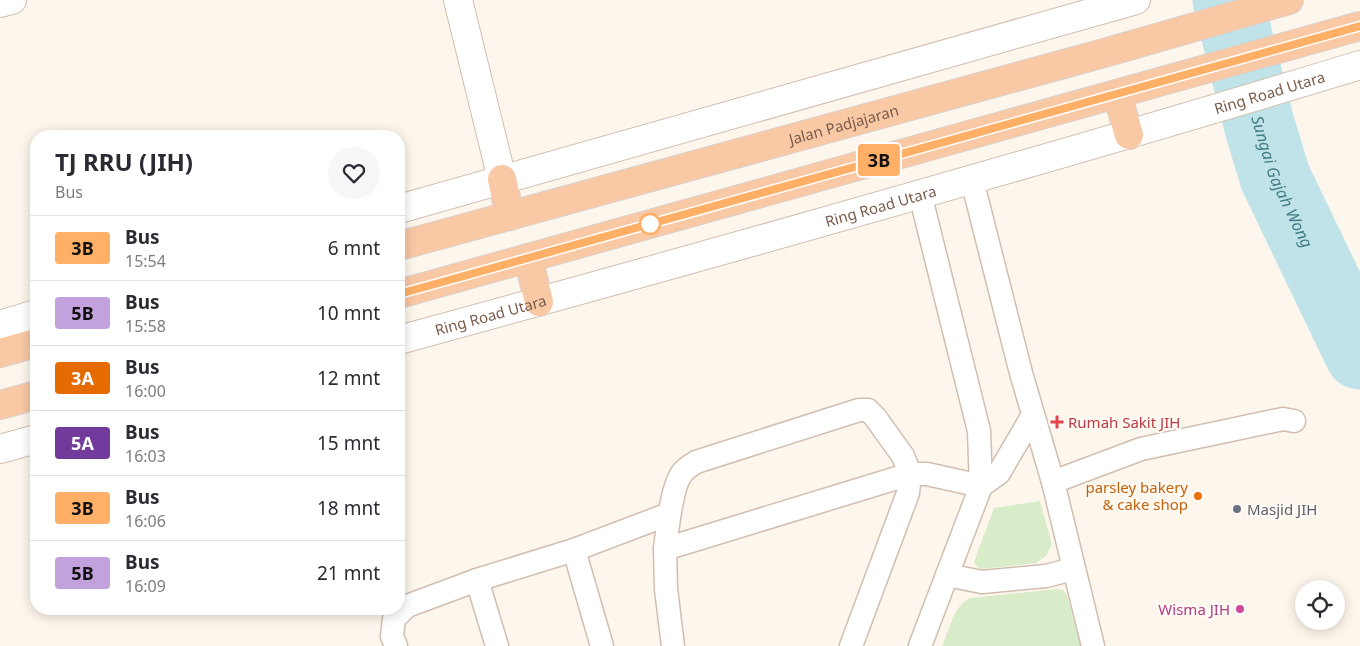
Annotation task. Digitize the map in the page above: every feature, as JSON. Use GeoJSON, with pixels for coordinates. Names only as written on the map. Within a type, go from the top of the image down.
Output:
{"type":"FeatureCollection","features":[{"type":"Feature","properties":{"kind":"highway","name":"Jalan Padjajaran"},"geometry":{"type":"LineString","coordinates":[[405,244],[1104,53],[1289,0]]}},
{"type":"Feature","properties":{"kind":"highway"},"geometry":{"type":"LineString","coordinates":[[405,292],[1353,28]]}},
{"type":"Feature","properties":{"kind":"highway"},"geometry":{"type":"LineString","coordinates":[[1127,91],[1135,133]]}},
{"type":"Feature","properties":{"kind":"highway"},"geometry":{"type":"LineString","coordinates":[[502,179],[510,216]]}},
{"type":"Feature","properties":{"kind":"highway"},"geometry":{"type":"LineString","coordinates":[[528,258],[539,302]]}},
{"type":"Feature","properties":{"kind":"highway"},"geometry":{"type":"LineString","coordinates":[[0,353],[30,345]]}},
{"type":"Feature","properties":{"kind":"highway"},"geometry":{"type":"LineString","coordinates":[[0,406],[30,397]]}},
{"type":"Feature","properties":{"kind":"street"},"geometry":{"type":"LineString","coordinates":[[0,3],[12,0]]}},
{"type":"Feature","properties":{"kind":"street"},"geometry":{"type":"LineString","coordinates":[[458,0],[502,179]]}},
{"type":"Feature","properties":{"kind":"street"},"geometry":{"type":"LineString","coordinates":[[405,207],[1131,1]]}},
{"type":"Feature","properties":{"kind":"street","name":"Ring Road Utara"},"geometry":{"type":"LineString","coordinates":[[405,338],[661,269],[972,180],[1360,65]]}},
{"type":"Feature","properties":{"kind":"street"},"geometry":{"type":"LineString","coordinates":[[0,325],[30,316]]}},
{"type":"Feature","properties":{"kind":"street"},"geometry":{"type":"LineString","coordinates":[[0,449],[30,441]]}},
{"type":"Feature","properties":{"kind":"lane"},"geometry":{"type":"LineString","coordinates":[[972,180],[1033,415],[1053,482],[1093,646]]}},
{"type":"Feature","properties":{"kind":"lane"},"geometry":{"type":"LineString","coordinates":[[920,194],[979,431],[981,486],[920,646]]}},
{"type":"Feature","properties":{"kind":"lane"},"geometry":{"type":"LineString","coordinates":[[673,646],[666,589],[665,549],[669,514],[682,472],[696,462],[859,410],[868,410],[875,416],[902,456],[910,474],[908,494],[851,646]]}},
{"type":"Feature","properties":{"kind":"lane"},"geometry":{"type":"LineString","coordinates":[[665,549],[910,474],[927,474],[981,486],[1000,473],[1016,448],[1033,415]]}},
{"type":"Feature","properties":{"kind":"lane"},"geometry":{"type":"LineString","coordinates":[[1053,482],[1141,449],[1283,419],[1294,421]]}},
{"type":"Feature","properties":{"kind":"lane"},"geometry":{"type":"LineString","coordinates":[[405,608],[477,580],[574,550],[669,514]]}},
{"type":"Feature","properties":{"kind":"lane"},"geometry":{"type":"LineString","coordinates":[[574,550],[602,646]]}},
{"type":"Feature","properties":{"kind":"lane"},"geometry":{"type":"LineString","coordinates":[[947,575],[982,582],[1046,576],[1073,569]]}},
{"type":"Feature","properties":{"kind":"lane"},"geometry":{"type":"LineString","coordinates":[[477,580],[497,646]]}},
{"type":"Feature","properties":{"kind":"lane"},"geometry":{"type":"LineString","coordinates":[[396,646],[392,636],[394,619],[398,615]]}},
{"type":"Feature","properties":{"kind":"green space"},"geometry":{"type":"Polygon","coordinates":[[[1040,501],[1052,545],[1046,556],[1036,563],[982,569],[977,567],[974,562],[994,508],[1040,501]]]}},
{"type":"Feature","properties":{"kind":"green space"},"geometry":{"type":"Polygon","coordinates":[[[1056,589],[1063,590],[1067,595],[1081,646],[942,646],[956,612],[964,601],[970,598],[1056,589]]]}},
{"type":"Feature","properties":{"kind":"waterway","name":"Sungai Gajah Wong"},"geometry":{"type":"LineString","coordinates":[[1228,0],[1259,124],[1275,177],[1360,354]]}},
{"type":"Feature","properties":{"kind":"bus line","name":"3B"},"geometry":{"type":"LineString","coordinates":[[405,292],[1360,26]]}},
{"type":"Feature","properties":{"kind":"place","name":"Rumah Sakit JIH"},"geometry":{"type":"Point","coordinates":[1057,422]}},
{"type":"Feature","properties":{"kind":"place","name":"parsley bakery & cake shop"},"geometry":{"type":"Point","coordinates":[1198,496]}},
{"type":"Feature","properties":{"kind":"place","name":"Masjid JIH"},"geometry":{"type":"Point","coordinates":[1237,509]}},
{"type":"Feature","properties":{"kind":"place","name":"Wisma JIH"},"geometry":{"type":"Point","coordinates":[1240,609]}}]}
